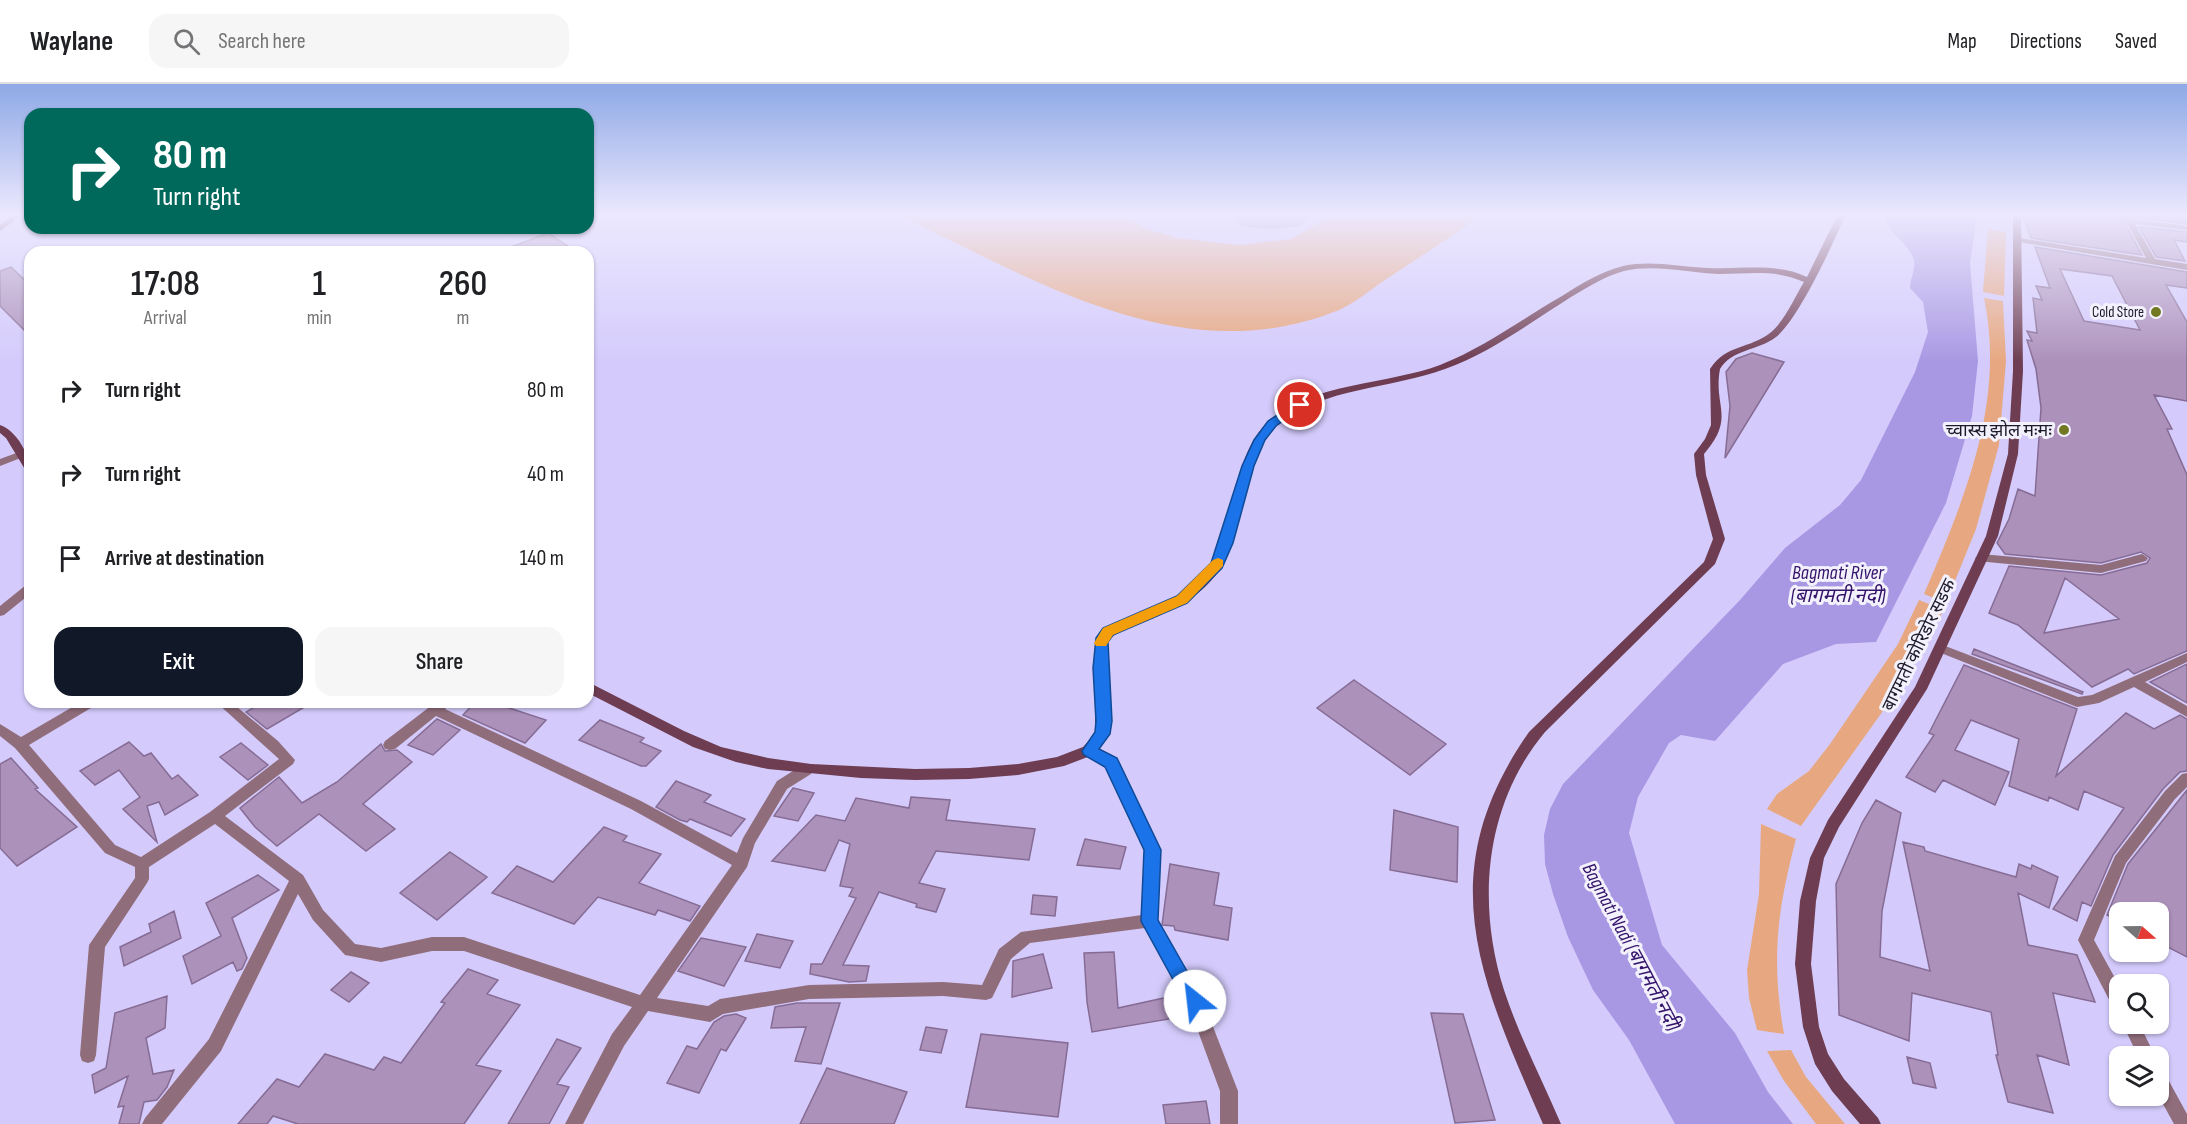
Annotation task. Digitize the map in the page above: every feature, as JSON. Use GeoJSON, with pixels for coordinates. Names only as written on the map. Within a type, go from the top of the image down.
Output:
{"type":"FeatureCollection","features":[{"type":"Feature","properties":{"kind":"main road"},"geometry":{"type":"LineString","coordinates":[[1552,1124],[1501,1001],[1484,943],[1478,889],[1482,851],[1491,819],[1508,781],[1533,737],[1709,564],[1719,539],[1701,475],[1699,454],[1709,443],[1719,420],[1714,381],[1716,368],[1724,358],[1774,334],[1782,327],[1815,265]]}},
{"type":"Feature","properties":{"kind":"main road","name":"बागमती कोरिडोर सडक"},"geometry":{"type":"LineString","coordinates":[[1872,1124],[1838,1085],[1827,1067],[1811,1027],[1803,964],[1808,901],[1815,866],[1833,824],[1900,725],[1940,648],[1992,536],[2013,454],[2018,370],[2019,265]]}},
{"type":"Feature","properties":{"kind":"main road"},"geometry":{"type":"LineString","coordinates":[[594,690],[648,720],[736,757],[806,770],[925,775],[982,773],[1053,763],[1089,751],[1102,734],[1104,721],[1100,668],[1101,641],[1108,632],[1182,599],[1217,565],[1226,543],[1248,466],[1260,440],[1272,423],[1289,411],[1311,400],[1401,381],[1446,365],[1602,276],[1631,267],[1659,266],[1702,271],[1780,271],[1795,273],[1807,280]]}},
{"type":"Feature","properties":{"kind":"main road"},"geometry":{"type":"LineString","coordinates":[[0,428],[10,436],[24,458]]}},
{"type":"Feature","properties":{"kind":"street"},"geometry":{"type":"LineString","coordinates":[[2170,265],[2187,267]]}},
{"type":"Feature","properties":{"kind":"street"},"geometry":{"type":"LineString","coordinates":[[0,463],[22,454]]}},
{"type":"Feature","properties":{"kind":"street"},"geometry":{"type":"LineString","coordinates":[[1982,558],[2101,569],[2142,558]]}},
{"type":"Feature","properties":{"kind":"street"},"geometry":{"type":"LineString","coordinates":[[0,612],[24,593]]}},
{"type":"Feature","properties":{"kind":"street"},"geometry":{"type":"LineString","coordinates":[[1940,648],[2077,702],[2094,700],[2187,657]]}},
{"type":"Feature","properties":{"kind":"street"},"geometry":{"type":"LineString","coordinates":[[2136,682],[2187,712]]}},
{"type":"Feature","properties":{"kind":"street"},"geometry":{"type":"LineString","coordinates":[[20,744],[81,708]]}},
{"type":"Feature","properties":{"kind":"street"},"geometry":{"type":"LineString","coordinates":[[142,864],[215,816],[288,760],[272,742],[244,723],[229,708]]}},
{"type":"Feature","properties":{"kind":"street"},"geometry":{"type":"LineString","coordinates":[[390,745],[438,708]]}},
{"type":"Feature","properties":{"kind":"street"},"geometry":{"type":"LineString","coordinates":[[445,708],[636,805],[742,863]]}},
{"type":"Feature","properties":{"kind":"street"},"geometry":{"type":"LineString","coordinates":[[0,729],[20,744],[110,849],[142,864]]}},
{"type":"Feature","properties":{"kind":"street"},"geometry":{"type":"LineString","coordinates":[[1089,751],[1111,762],[1153,850],[1149,921],[1199,1011],[1229,1091],[1229,1124]]}},
{"type":"Feature","properties":{"kind":"street"},"geometry":{"type":"LineString","coordinates":[[574,1124],[600,1070],[643,1003],[742,863],[748,842],[782,785],[806,770]]}},
{"type":"Feature","properties":{"kind":"street"},"geometry":{"type":"LineString","coordinates":[[2109,983],[2086,940],[2120,860],[2170,795],[2187,778]]}},
{"type":"Feature","properties":{"kind":"street"},"geometry":{"type":"LineString","coordinates":[[215,816],[298,879],[318,915],[351,950],[381,955],[432,944],[464,944],[643,1003],[710,1014],[720,1006],[809,992],[943,989],[986,993],[1005,954],[1026,937],[1149,921]]}},
{"type":"Feature","properties":{"kind":"street"},"geometry":{"type":"LineString","coordinates":[[88,1055],[98,945],[142,879],[142,864]]}},
{"type":"Feature","properties":{"kind":"street"},"geometry":{"type":"LineString","coordinates":[[151,1124],[215,1045],[298,879]]}},
{"type":"Feature","properties":{"kind":"street"},"geometry":{"type":"LineString","coordinates":[[2169,1098],[2183,1124]]}},
{"type":"Feature","properties":{"kind":"shaded area"},"geometry":{"type":"Polygon","coordinates":[[[1000,265],[1408,265],[1339,310],[1281,327],[1224,331],[1168,325],[1113,311],[1058,291],[1000,265]]]}},
{"type":"Feature","properties":{"kind":"shaded area"},"geometry":{"type":"Polygon","coordinates":[[[1985,265],[2005,265],[2004,296],[1983,292],[1985,265]]]}},
{"type":"Feature","properties":{"kind":"shaded area"},"geometry":{"type":"Polygon","coordinates":[[[1984,298],[2003,301],[2006,361],[1999,445],[1976,529],[1946,603],[1924,594],[1966,486],[1985,413],[1990,375],[1989,337],[1984,298]]]}},
{"type":"Feature","properties":{"kind":"shaded area"},"geometry":{"type":"Polygon","coordinates":[[[1919,600],[1944,610],[1885,708],[1801,826],[1767,809],[1777,794],[1809,771],[1830,744],[1898,644],[1919,600]]]}},
{"type":"Feature","properties":{"kind":"shaded area"},"geometry":{"type":"Polygon","coordinates":[[[1761,824],[1796,839],[1784,889],[1778,936],[1778,982],[1784,1034],[1757,1030],[1749,998],[1747,970],[1759,894],[1761,824]]]}},
{"type":"Feature","properties":{"kind":"shaded area"},"geometry":{"type":"Polygon","coordinates":[[[1791,1050],[1806,1077],[1845,1124],[1816,1124],[1784,1081],[1767,1051],[1791,1050]]]}},
{"type":"Feature","properties":{"kind":"water","name":"Bagmati River (बागमती नदी)"},"geometry":{"type":"Polygon","coordinates":[[[1914,265],[1970,265],[1978,361],[1972,416],[1946,503],[1876,642],[1836,644],[1783,664],[1715,741],[1681,735],[1669,743],[1638,797],[1629,833],[1662,945],[1735,1033],[1768,1092],[1793,1124],[1675,1124],[1629,1040],[1593,990],[1568,937],[1545,864],[1544,835],[1550,809],[1563,784],[1740,600],[1785,548],[1840,505],[1861,480],[1915,372],[1928,332],[1923,302],[1910,288],[1914,265]]]}},
{"type":"Feature","properties":{"kind":"building"},"geometry":{"type":"Polygon","coordinates":[[[2041,265],[2142,265],[2187,272],[2187,288],[2166,285],[2187,322],[2187,401],[2154,395],[2172,429],[2167,429],[2187,475],[2187,651],[2134,674],[2128,669],[2092,687],[2018,625],[1989,613],[2009,566],[2101,575],[2147,563],[2150,558],[2141,552],[2101,563],[2005,554],[1997,543],[2009,519],[2018,489],[2035,496],[2041,408],[2036,369],[2027,340],[2032,341],[2027,331],[2037,333],[2033,298],[2042,300],[2036,286],[2050,288],[2041,265]],[[2060,269],[2084,321],[2140,330],[2112,276],[2060,269]],[[2065,578],[2044,633],[2119,619],[2065,578]]]}},
{"type":"Feature","properties":{"kind":"building"},"geometry":{"type":"Polygon","coordinates":[[[11,267],[24,279],[24,330],[0,306],[0,271],[11,267]]]}},
{"type":"Feature","properties":{"kind":"building"},"geometry":{"type":"Polygon","coordinates":[[[1752,353],[1784,362],[1725,458],[1730,406],[1726,372],[1736,359],[1752,353]]]}},
{"type":"Feature","properties":{"kind":"building"},"geometry":{"type":"Polygon","coordinates":[[[1974,649],[2083,692],[2082,694],[1972,654],[1974,649]]]}},
{"type":"Feature","properties":{"kind":"building"},"geometry":{"type":"Polygon","coordinates":[[[2187,664],[2187,703],[2150,682],[2187,664]]]}},
{"type":"Feature","properties":{"kind":"building"},"geometry":{"type":"Polygon","coordinates":[[[1964,665],[2077,709],[2056,776],[2126,713],[2154,729],[2180,715],[2187,719],[2187,771],[2180,772],[2163,789],[2113,855],[2091,906],[2082,902],[2077,921],[2053,909],[2124,808],[2084,791],[2078,810],[2049,797],[2048,801],[2009,786],[2019,739],[1971,720],[1955,750],[2009,772],[1995,805],[1943,780],[1935,792],[1906,777],[1934,735],[1929,733],[1964,665]]]}},
{"type":"Feature","properties":{"kind":"building"},"geometry":{"type":"Polygon","coordinates":[[[1354,680],[1446,744],[1410,775],[1317,708],[1354,680]]]}},
{"type":"Feature","properties":{"kind":"building"},"geometry":{"type":"Polygon","coordinates":[[[253,708],[303,708],[267,729],[246,712],[253,708]]]}},
{"type":"Feature","properties":{"kind":"building"},"geometry":{"type":"Polygon","coordinates":[[[469,708],[509,708],[546,720],[525,743],[463,715],[469,708]]]}},
{"type":"Feature","properties":{"kind":"building"},"geometry":{"type":"Polygon","coordinates":[[[437,719],[460,730],[433,755],[408,745],[437,719]]]}},
{"type":"Feature","properties":{"kind":"building"},"geometry":{"type":"Polygon","coordinates":[[[600,720],[644,738],[640,742],[661,751],[646,766],[641,766],[579,740],[600,720]]]}},
{"type":"Feature","properties":{"kind":"building"},"geometry":{"type":"Polygon","coordinates":[[[129,742],[144,756],[151,753],[172,779],[178,775],[198,795],[165,815],[159,802],[147,806],[157,842],[123,809],[140,797],[119,770],[95,785],[80,771],[129,742]]]}},
{"type":"Feature","properties":{"kind":"building"},"geometry":{"type":"Polygon","coordinates":[[[241,743],[268,765],[248,780],[220,757],[241,743]]]}},
{"type":"Feature","properties":{"kind":"building"},"geometry":{"type":"Polygon","coordinates":[[[381,744],[385,751],[397,750],[412,762],[363,804],[395,829],[366,851],[319,814],[277,846],[255,827],[240,808],[279,777],[302,803],[337,782],[381,744]]]}},
{"type":"Feature","properties":{"kind":"building"},"geometry":{"type":"Polygon","coordinates":[[[11,758],[38,788],[35,789],[77,827],[17,866],[0,848],[0,764],[11,758]]]}},
{"type":"Feature","properties":{"kind":"building"},"geometry":{"type":"Polygon","coordinates":[[[676,781],[711,795],[704,802],[745,819],[731,836],[690,819],[687,822],[680,820],[656,807],[676,781]]]}},
{"type":"Feature","properties":{"kind":"building"},"geometry":{"type":"Polygon","coordinates":[[[793,788],[814,793],[798,821],[774,816],[793,788]]]}},
{"type":"Feature","properties":{"kind":"building"},"geometry":{"type":"Polygon","coordinates":[[[2187,790],[2187,957],[2169,948],[2169,902],[2112,902],[2128,864],[2187,790]]]}},
{"type":"Feature","properties":{"kind":"building"},"geometry":{"type":"Polygon","coordinates":[[[911,797],[950,800],[946,820],[1035,829],[1029,860],[936,851],[919,883],[945,889],[936,912],[916,907],[917,904],[879,892],[843,965],[869,966],[866,981],[849,982],[810,974],[811,964],[822,964],[856,898],[849,896],[853,888],[840,886],[850,844],[839,840],[825,871],[772,861],[816,815],[845,821],[856,798],[909,808],[911,797]]]}},
{"type":"Feature","properties":{"kind":"building"},"geometry":{"type":"Polygon","coordinates":[[[1876,800],[1901,813],[1882,911],[1880,957],[1930,971],[1903,842],[1924,847],[1925,851],[2016,877],[2019,864],[2031,869],[2032,865],[2058,877],[2049,908],[2018,893],[2028,945],[2077,955],[2095,1002],[2053,993],[2069,1065],[2037,1055],[2053,1113],[2008,1102],[1996,1055],[1998,1055],[1991,1012],[1912,993],[1909,1041],[1839,1015],[1836,884],[1862,823],[1876,800]]]}},
{"type":"Feature","properties":{"kind":"building"},"geometry":{"type":"Polygon","coordinates":[[[1394,810],[1458,827],[1457,882],[1390,870],[1394,810]]]}},
{"type":"Feature","properties":{"kind":"building"},"geometry":{"type":"Polygon","coordinates":[[[604,827],[627,836],[623,841],[661,854],[639,883],[700,906],[690,921],[658,910],[655,915],[598,897],[574,924],[492,893],[517,866],[553,882],[604,827]]]}},
{"type":"Feature","properties":{"kind":"building"},"geometry":{"type":"Polygon","coordinates":[[[1085,839],[1126,847],[1120,869],[1077,865],[1085,839]]]}},
{"type":"Feature","properties":{"kind":"building"},"geometry":{"type":"Polygon","coordinates":[[[450,852],[487,877],[437,920],[400,893],[450,852]]]}},
{"type":"Feature","properties":{"kind":"building"},"geometry":{"type":"Polygon","coordinates":[[[1170,864],[1219,873],[1214,905],[1232,908],[1228,940],[1175,930],[1174,926],[1162,925],[1170,864]]]}},
{"type":"Feature","properties":{"kind":"building"},"geometry":{"type":"Polygon","coordinates":[[[258,875],[279,890],[232,918],[247,958],[242,969],[237,971],[233,962],[192,984],[183,956],[221,936],[206,903],[258,875]]]}},
{"type":"Feature","properties":{"kind":"building"},"geometry":{"type":"Polygon","coordinates":[[[1033,895],[1057,897],[1055,916],[1031,914],[1033,895]]]}},
{"type":"Feature","properties":{"kind":"building"},"geometry":{"type":"Polygon","coordinates":[[[174,911],[181,938],[124,966],[120,947],[151,932],[149,924],[174,911]]]}},
{"type":"Feature","properties":{"kind":"building"},"geometry":{"type":"Polygon","coordinates":[[[757,934],[793,941],[780,968],[745,961],[757,934]]]}},
{"type":"Feature","properties":{"kind":"building"},"geometry":{"type":"Polygon","coordinates":[[[701,938],[746,947],[724,986],[678,971],[701,938]]]}},
{"type":"Feature","properties":{"kind":"building"},"geometry":{"type":"Polygon","coordinates":[[[1114,952],[1118,1008],[1164,998],[1169,1019],[1092,1032],[1087,1002],[1084,953],[1114,952]]]}},
{"type":"Feature","properties":{"kind":"building"},"geometry":{"type":"Polygon","coordinates":[[[1043,954],[1052,988],[1012,997],[1013,961],[1043,954]]]}},
{"type":"Feature","properties":{"kind":"building"},"geometry":{"type":"Polygon","coordinates":[[[468,969],[498,980],[487,994],[520,1005],[476,1065],[501,1071],[464,1124],[298,1124],[273,1116],[267,1124],[238,1124],[277,1079],[299,1087],[325,1054],[374,1070],[384,1057],[401,1063],[445,1003],[441,1002],[468,969]]]}},
{"type":"Feature","properties":{"kind":"building"},"geometry":{"type":"Polygon","coordinates":[[[351,972],[369,983],[349,1002],[331,990],[351,972]]]}},
{"type":"Feature","properties":{"kind":"building"},"geometry":{"type":"Polygon","coordinates":[[[167,996],[165,1028],[146,1038],[153,1074],[174,1070],[167,1087],[157,1100],[144,1102],[139,1124],[119,1124],[124,1106],[118,1107],[128,1076],[95,1093],[92,1075],[106,1068],[115,1013],[167,996]]]}},
{"type":"Feature","properties":{"kind":"building"},"geometry":{"type":"Polygon","coordinates":[[[797,1003],[840,1003],[821,1064],[795,1061],[806,1027],[771,1028],[775,1007],[797,1003]]]}},
{"type":"Feature","properties":{"kind":"building"},"geometry":{"type":"Polygon","coordinates":[[[1431,1013],[1463,1014],[1495,1120],[1455,1123],[1431,1013]]]}},
{"type":"Feature","properties":{"kind":"building"},"geometry":{"type":"Polygon","coordinates":[[[736,1014],[746,1018],[726,1051],[721,1049],[699,1093],[667,1083],[687,1046],[697,1049],[714,1022],[724,1016],[736,1014]]]}},
{"type":"Feature","properties":{"kind":"building"},"geometry":{"type":"Polygon","coordinates":[[[926,1027],[947,1030],[941,1053],[920,1050],[926,1027]]]}},
{"type":"Feature","properties":{"kind":"building"},"geometry":{"type":"Polygon","coordinates":[[[981,1034],[1068,1043],[1058,1117],[966,1107],[981,1034]]]}},
{"type":"Feature","properties":{"kind":"building"},"geometry":{"type":"Polygon","coordinates":[[[557,1039],[581,1048],[557,1084],[569,1087],[549,1124],[508,1124],[557,1039]]]}},
{"type":"Feature","properties":{"kind":"building"},"geometry":{"type":"Polygon","coordinates":[[[1907,1057],[1930,1063],[1936,1088],[1913,1083],[1907,1057]]]}},
{"type":"Feature","properties":{"kind":"building"},"geometry":{"type":"Polygon","coordinates":[[[827,1068],[907,1092],[894,1124],[800,1124],[827,1068]]]}},
{"type":"Feature","properties":{"kind":"building"},"geometry":{"type":"Polygon","coordinates":[[[1206,1101],[1210,1124],[1166,1124],[1163,1105],[1206,1101]]]}},
{"type":"Feature","properties":{"kind":"slow traffic"},"geometry":{"type":"LineString","coordinates":[[1101,643],[1108,632],[1182,599],[1218,563]]}},
{"type":"Feature","properties":{"kind":"place","name":"Cold Store"},"geometry":{"type":"Point","coordinates":[2156,312]}},
{"type":"Feature","properties":{"kind":"place","name":"च्वास्स झोल मःमः"},"geometry":{"type":"Point","coordinates":[2064,430]}},
{"type":"Feature","properties":{"kind":"route"},"geometry":{"type":"LineString","coordinates":[[1195,1001],[1149,921],[1153,850],[1111,762],[1089,751],[1097,744],[1102,734],[1104,721],[1100,668],[1101,641],[1108,632],[1182,599],[1217,565],[1226,543],[1248,466],[1260,440],[1272,423],[1300,405]]}},
{"type":"Feature","properties":{"kind":"water label","name":"Bagmati Nadi (बागमती नदी)"},"geometry":{"type":"Point","coordinates":[1631,947]}}]}
